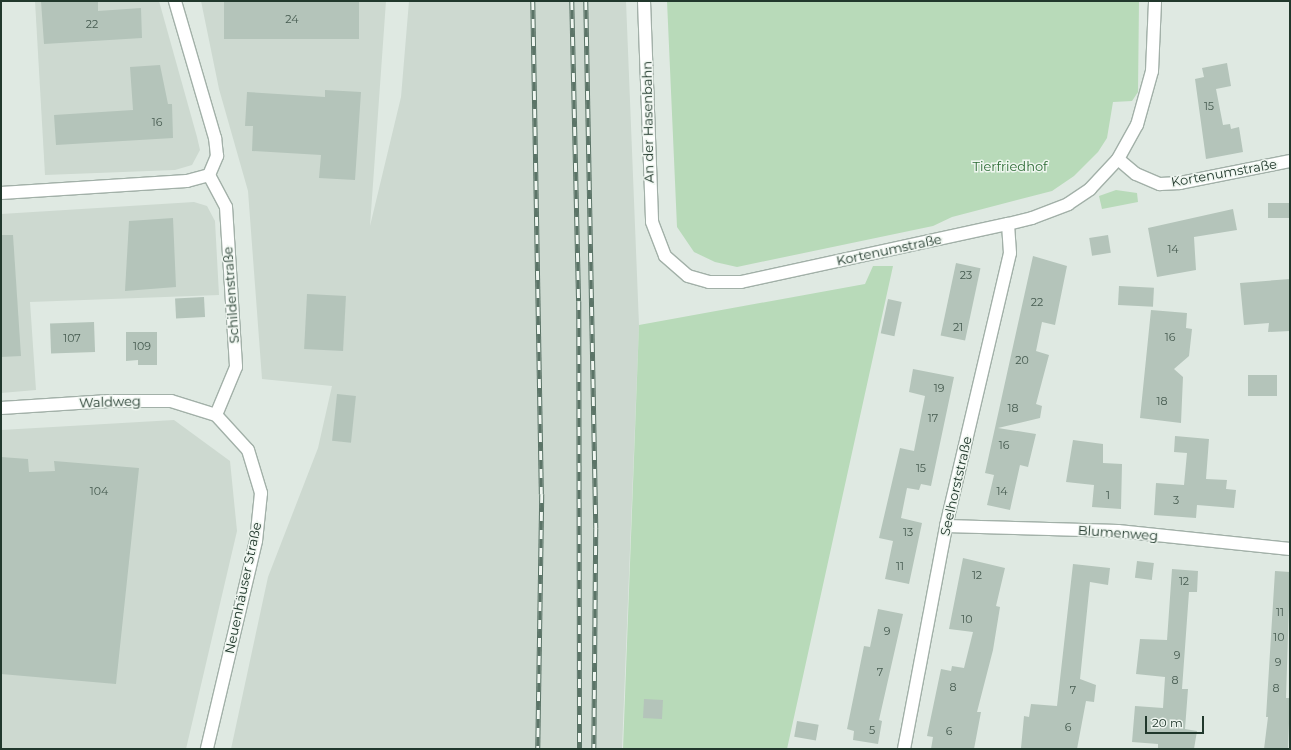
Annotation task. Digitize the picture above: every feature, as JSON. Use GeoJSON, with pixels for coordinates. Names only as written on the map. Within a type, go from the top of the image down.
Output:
{"type":"FeatureCollection","features":[{"type":"Feature","properties":{"kind":"street"},"geometry":{"type":"LineString","coordinates":[[1,194],[187,181],[209,175],[217,156],[215,138],[175,1]]}},
{"type":"Feature","properties":{"kind":"street","name":"An der Hasenbahn"},"geometry":{"type":"LineString","coordinates":[[644,1],[650,201],[658,242]]}},
{"type":"Feature","properties":{"kind":"street","name":"Kortenumstraße"},"geometry":{"type":"LineString","coordinates":[[658,242],[665,256],[688,276],[709,282],[741,282],[1008,224],[1032,218],[1068,204],[1090,189],[1118,159],[1136,125],[1145,100],[1152,71],[1155,1]]}},
{"type":"Feature","properties":{"kind":"street","name":"Kortenumstraße"},"geometry":{"type":"LineString","coordinates":[[1118,159],[1136,174],[1160,184],[1186,182],[1290,161]]}},
{"type":"Feature","properties":{"kind":"street","name":"Schildenstraße"},"geometry":{"type":"LineString","coordinates":[[209,175],[226,207],[236,368],[216,415]]}},
{"type":"Feature","properties":{"kind":"street","name":"Seelhorststraße"},"geometry":{"type":"LineString","coordinates":[[904,749],[946,526],[1010,253],[1008,224]]}},
{"type":"Feature","properties":{"kind":"street","name":"Waldweg"},"geometry":{"type":"LineString","coordinates":[[1,408],[110,401],[171,401],[216,415]]}},
{"type":"Feature","properties":{"kind":"street","name":"Neuenhäuser Straße"},"geometry":{"type":"LineString","coordinates":[[207,749],[256,541],[261,493],[248,450],[216,415]]}},
{"type":"Feature","properties":{"kind":"street","name":"Blumenweg"},"geometry":{"type":"LineString","coordinates":[[946,526],[1118,531],[1290,549]]}},
{"type":"Feature","properties":{"kind":"shaded area"},"geometry":{"type":"Polygon","coordinates":[[[35,1],[159,1],[200,150],[192,165],[175,170],[45,175],[35,1]]]}},
{"type":"Feature","properties":{"kind":"shaded area"},"geometry":{"type":"Polygon","coordinates":[[[201,1],[386,1],[370,226],[401,97],[409,1],[626,1],[639,325],[622,749],[231,749],[268,577],[318,448],[332,386],[262,379],[248,191],[219,89],[201,1]]]}},
{"type":"Feature","properties":{"kind":"shaded area"},"geometry":{"type":"Polygon","coordinates":[[[194,202],[207,206],[215,221],[219,295],[30,302],[36,390],[1,393],[1,214],[194,202]]]}},
{"type":"Feature","properties":{"kind":"shaded area"},"geometry":{"type":"Polygon","coordinates":[[[174,420],[230,461],[237,531],[186,749],[1,749],[1,430],[174,420]]]}},
{"type":"Feature","properties":{"kind":"green space","name":"Tierfriedhof"},"geometry":{"type":"Polygon","coordinates":[[[667,1],[1139,1],[1138,92],[1132,101],[1113,102],[1107,138],[1098,152],[1074,176],[1052,191],[952,217],[933,226],[737,267],[715,262],[694,252],[677,227],[667,1]]]}},
{"type":"Feature","properties":{"kind":"green space"},"geometry":{"type":"Polygon","coordinates":[[[1116,190],[1137,193],[1138,202],[1102,209],[1099,196],[1116,190]]]}},
{"type":"Feature","properties":{"kind":"green space"},"geometry":{"type":"Polygon","coordinates":[[[873,266],[893,266],[787,749],[623,749],[639,325],[865,284],[873,266]]]}},
{"type":"Feature","properties":{"kind":"building"},"geometry":{"type":"Polygon","coordinates":[[[41,1],[98,1],[98,11],[141,8],[142,38],[44,44],[41,1]]]}},
{"type":"Feature","properties":{"kind":"building"},"geometry":{"type":"Polygon","coordinates":[[[224,1],[359,1],[359,39],[224,39],[224,1]]]}},
{"type":"Feature","properties":{"kind":"building"},"geometry":{"type":"Polygon","coordinates":[[[1227,63],[1231,86],[1216,89],[1223,125],[1230,124],[1231,129],[1239,127],[1243,152],[1206,159],[1195,79],[1204,77],[1202,68],[1227,63]]]}},
{"type":"Feature","properties":{"kind":"building"},"geometry":{"type":"Polygon","coordinates":[[[160,65],[168,104],[172,104],[173,138],[56,145],[54,115],[133,110],[130,67],[160,65]]]}},
{"type":"Feature","properties":{"kind":"building"},"geometry":{"type":"Polygon","coordinates":[[[325,90],[361,92],[355,180],[319,178],[321,155],[252,151],[253,126],[245,126],[247,92],[325,97],[325,90]]]}},
{"type":"Feature","properties":{"kind":"building"},"geometry":{"type":"Polygon","coordinates":[[[1268,203],[1290,203],[1290,218],[1268,218],[1268,203]]]}},
{"type":"Feature","properties":{"kind":"building"},"geometry":{"type":"Polygon","coordinates":[[[1233,209],[1237,230],[1194,237],[1196,270],[1157,277],[1148,228],[1233,209]]]}},
{"type":"Feature","properties":{"kind":"building"},"geometry":{"type":"Polygon","coordinates":[[[173,218],[176,287],[125,291],[129,221],[173,218]]]}},
{"type":"Feature","properties":{"kind":"building"},"geometry":{"type":"Polygon","coordinates":[[[1,235],[13,235],[21,356],[1,357],[1,235]]]}},
{"type":"Feature","properties":{"kind":"building"},"geometry":{"type":"Polygon","coordinates":[[[1108,235],[1111,253],[1092,256],[1089,238],[1108,235]]]}},
{"type":"Feature","properties":{"kind":"building"},"geometry":{"type":"Polygon","coordinates":[[[1033,256],[1067,266],[1055,325],[1042,322],[1036,351],[1049,355],[1036,404],[1042,406],[1040,418],[998,428],[1036,434],[1028,467],[1020,465],[1010,510],[987,505],[994,475],[985,473],[1033,256]]]}},
{"type":"Feature","properties":{"kind":"building"},"geometry":{"type":"Polygon","coordinates":[[[956,263],[980,268],[965,341],[941,335],[956,263]]]}},
{"type":"Feature","properties":{"kind":"building"},"geometry":{"type":"Polygon","coordinates":[[[1290,279],[1290,331],[1268,332],[1269,323],[1244,325],[1240,283],[1290,279]]]}},
{"type":"Feature","properties":{"kind":"building"},"geometry":{"type":"Polygon","coordinates":[[[1119,286],[1154,288],[1153,307],[1118,305],[1119,286]]]}},
{"type":"Feature","properties":{"kind":"building"},"geometry":{"type":"Polygon","coordinates":[[[307,294],[346,296],[343,351],[304,349],[307,294]]]}},
{"type":"Feature","properties":{"kind":"building"},"geometry":{"type":"Polygon","coordinates":[[[204,297],[205,317],[176,318],[175,299],[204,297]]]}},
{"type":"Feature","properties":{"kind":"building"},"geometry":{"type":"Polygon","coordinates":[[[888,299],[902,302],[894,336],[881,333],[888,299]]]}},
{"type":"Feature","properties":{"kind":"building"},"geometry":{"type":"Polygon","coordinates":[[[1151,310],[1187,313],[1186,328],[1192,329],[1189,356],[1174,369],[1183,377],[1181,423],[1140,418],[1151,310]]]}},
{"type":"Feature","properties":{"kind":"building"},"geometry":{"type":"Polygon","coordinates":[[[94,322],[95,352],[51,354],[50,324],[94,322]]]}},
{"type":"Feature","properties":{"kind":"building"},"geometry":{"type":"Polygon","coordinates":[[[126,332],[157,332],[157,365],[138,365],[138,360],[126,361],[126,332]]]}},
{"type":"Feature","properties":{"kind":"building"},"geometry":{"type":"Polygon","coordinates":[[[913,369],[954,377],[931,486],[921,484],[919,490],[907,488],[901,518],[922,523],[909,584],[885,579],[893,541],[879,538],[900,448],[914,451],[925,396],[909,392],[913,369]]]}},
{"type":"Feature","properties":{"kind":"building"},"geometry":{"type":"Polygon","coordinates":[[[1248,375],[1277,375],[1277,396],[1248,396],[1248,375]]]}},
{"type":"Feature","properties":{"kind":"building"},"geometry":{"type":"Polygon","coordinates":[[[337,394],[356,396],[351,443],[332,441],[337,394]]]}},
{"type":"Feature","properties":{"kind":"building"},"geometry":{"type":"Polygon","coordinates":[[[1175,436],[1209,439],[1206,479],[1227,480],[1226,489],[1236,490],[1234,508],[1197,505],[1196,518],[1154,515],[1156,483],[1184,485],[1187,453],[1174,452],[1175,436]]]}},
{"type":"Feature","properties":{"kind":"building"},"geometry":{"type":"Polygon","coordinates":[[[1073,440],[1103,444],[1103,463],[1122,464],[1121,509],[1092,507],[1094,485],[1066,482],[1073,440]]]}},
{"type":"Feature","properties":{"kind":"building"},"geometry":{"type":"Polygon","coordinates":[[[1,457],[28,459],[29,472],[55,471],[54,461],[139,468],[116,684],[1,674],[1,457]]]}},
{"type":"Feature","properties":{"kind":"building"},"geometry":{"type":"Polygon","coordinates":[[[963,558],[1005,568],[996,606],[1000,607],[993,650],[977,712],[981,712],[974,749],[931,749],[933,737],[927,736],[941,669],[951,671],[952,666],[964,668],[973,632],[949,629],[963,558]]]}},
{"type":"Feature","properties":{"kind":"building"},"geometry":{"type":"Polygon","coordinates":[[[1137,561],[1154,563],[1152,580],[1135,578],[1137,561]]]}},
{"type":"Feature","properties":{"kind":"building"},"geometry":{"type":"Polygon","coordinates":[[[1073,564],[1110,568],[1108,585],[1090,582],[1080,679],[1096,685],[1094,702],[1086,701],[1077,749],[1021,748],[1024,716],[1029,717],[1031,704],[1057,706],[1073,564]]]}},
{"type":"Feature","properties":{"kind":"building"},"geometry":{"type":"Polygon","coordinates":[[[1172,569],[1198,571],[1197,592],[1189,592],[1182,689],[1188,689],[1185,729],[1197,731],[1194,749],[1158,749],[1158,744],[1132,742],[1135,706],[1163,708],[1165,677],[1136,674],[1140,639],[1167,640],[1172,569]]]}},
{"type":"Feature","properties":{"kind":"building"},"geometry":{"type":"Polygon","coordinates":[[[1275,571],[1290,572],[1286,698],[1290,698],[1288,749],[1264,749],[1268,717],[1266,717],[1275,571]]]}},
{"type":"Feature","properties":{"kind":"building"},"geometry":{"type":"Polygon","coordinates":[[[878,609],[903,614],[879,720],[882,721],[878,744],[853,740],[854,731],[847,729],[864,646],[870,647],[878,609]]]}},
{"type":"Feature","properties":{"kind":"building"},"geometry":{"type":"Polygon","coordinates":[[[644,699],[663,700],[662,719],[643,718],[644,699]]]}},
{"type":"Feature","properties":{"kind":"building"},"geometry":{"type":"Polygon","coordinates":[[[797,721],[819,725],[816,741],[794,737],[797,721]]]}},
{"type":"Feature","properties":{"kind":"railway"},"geometry":{"type":"LineString","coordinates":[[533,1],[542,494],[538,749]]}},
{"type":"Feature","properties":{"kind":"railway"},"geometry":{"type":"LineString","coordinates":[[572,1],[579,301],[580,749]]}},
{"type":"Feature","properties":{"kind":"railway"},"geometry":{"type":"LineString","coordinates":[[586,1],[596,528],[594,749]]}}]}
